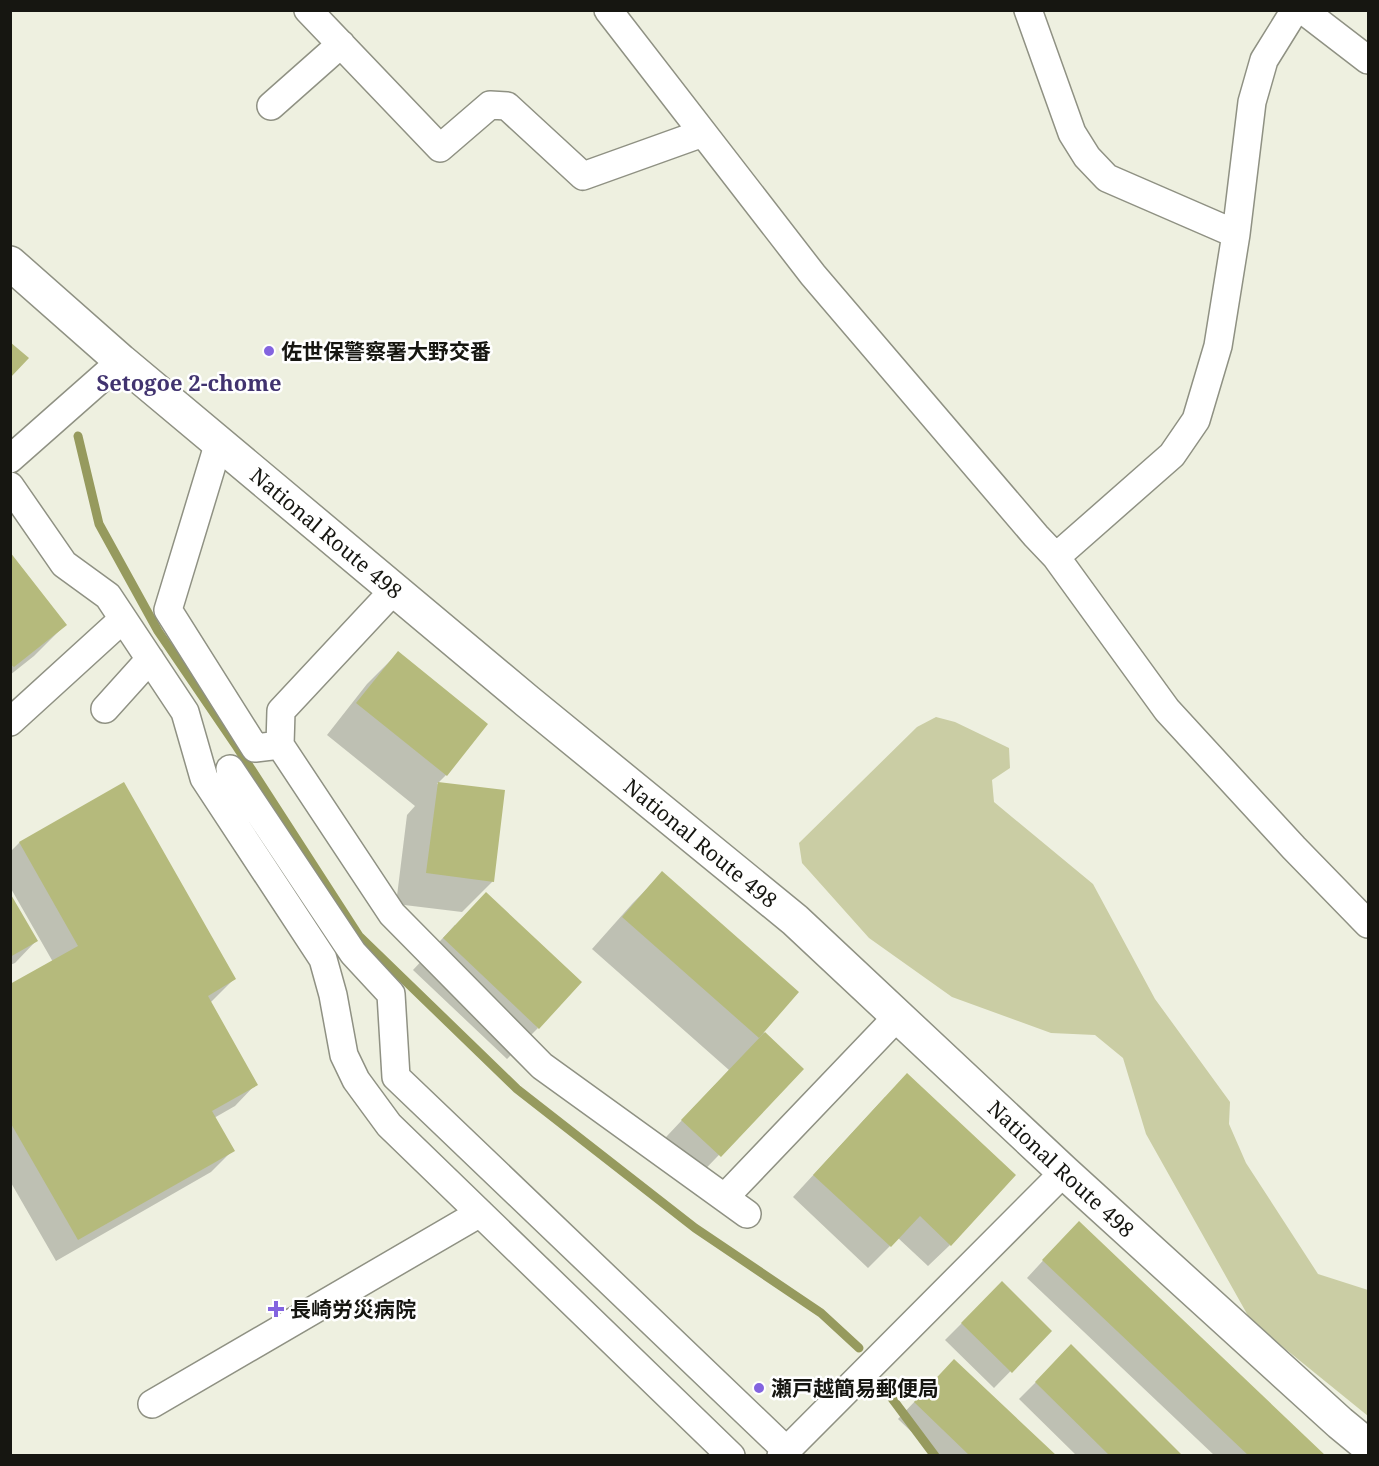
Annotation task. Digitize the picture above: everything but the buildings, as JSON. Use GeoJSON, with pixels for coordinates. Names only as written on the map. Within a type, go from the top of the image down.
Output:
{"type":"FeatureCollection","features":[{"type":"Feature","properties":{"kind":"highway","name":"National Route 498"},"geometry":{"type":"LineString","coordinates":[[10,263],[121,361],[394,590],[795,920],[1064,1172],[1368,1446]]}},
{"type":"Feature","properties":{"kind":"street"},"geometry":{"type":"LineString","coordinates":[[308,10],[440,148],[490,105],[507,106],[583,176],[703,133]]}},
{"type":"Feature","properties":{"kind":"street"},"geometry":{"type":"LineString","coordinates":[[608,10],[813,275],[1056,557],[1167,710],[1294,848],[1368,924]]}},
{"type":"Feature","properties":{"kind":"street"},"geometry":{"type":"LineString","coordinates":[[1028,10],[1072,133],[1087,157],[1107,178],[1236,234]]}},
{"type":"Feature","properties":{"kind":"street"},"geometry":{"type":"LineString","coordinates":[[1056,557],[1172,455],[1196,420],[1218,346],[1236,234],[1252,102],[1264,60],[1294,10]]}},
{"type":"Feature","properties":{"kind":"street"},"geometry":{"type":"LineString","coordinates":[[1304,10],[1368,60]]}},
{"type":"Feature","properties":{"kind":"street"},"geometry":{"type":"LineString","coordinates":[[271,106],[341,44]]}},
{"type":"Feature","properties":{"kind":"street"},"geometry":{"type":"LineString","coordinates":[[10,459],[121,361]]}},
{"type":"Feature","properties":{"kind":"street"},"geometry":{"type":"LineString","coordinates":[[219,442],[168,610],[392,914],[542,1065],[747,1214]]}},
{"type":"Feature","properties":{"kind":"street"},"geometry":{"type":"LineString","coordinates":[[10,486],[64,564],[108,596],[185,712],[204,778],[323,959],[333,994],[344,1055],[356,1080],[389,1125],[731,1455]]}},
{"type":"Feature","properties":{"kind":"street"},"geometry":{"type":"LineString","coordinates":[[209,786],[230,769],[268,747],[281,711],[394,590]]}},
{"type":"Feature","properties":{"kind":"street"},"geometry":{"type":"LineString","coordinates":[[10,722],[123,619]]}},
{"type":"Feature","properties":{"kind":"street"},"geometry":{"type":"LineString","coordinates":[[105,708],[150,659]]}},
{"type":"Feature","properties":{"kind":"street"},"geometry":{"type":"LineString","coordinates":[[230,769],[353,953],[391,994],[396,1077],[784,1453],[1064,1172]]}},
{"type":"Feature","properties":{"kind":"street"},"geometry":{"type":"LineString","coordinates":[[725,1197],[898,1016]]}},
{"type":"Feature","properties":{"kind":"street"},"geometry":{"type":"LineString","coordinates":[[152,1404],[480,1213]]}},
{"type":"Feature","properties":{"kind":"green space"},"geometry":{"type":"Polygon","coordinates":[[[936,717],[955,722],[1009,748],[1010,768],[992,780],[994,802],[1093,884],[1155,999],[1230,1102],[1229,1124],[1246,1163],[1318,1274],[1368,1290],[1368,1416],[1251,1321],[1146,1134],[1123,1058],[1095,1035],[1051,1033],[952,997],[869,938],[802,863],[799,843],[917,727],[936,717]]]}},
{"type":"Feature","properties":{"kind":"waterway"},"geometry":{"type":"LineString","coordinates":[[78,436],[99,524],[158,631],[237,747],[359,936],[517,1089],[695,1228],[821,1313],[859,1348]]}},
{"type":"Feature","properties":{"kind":"waterway"},"geometry":{"type":"LineString","coordinates":[[891,1397],[935,1456]]}},
{"type":"Feature","properties":{"kind":"place","name":"佐世保警察署大野交番"},"geometry":{"type":"Point","coordinates":[269,351]}},
{"type":"Feature","properties":{"kind":"place","name":"長崎労災病院"},"geometry":{"type":"Point","coordinates":[276,1309]}},
{"type":"Feature","properties":{"kind":"place","name":"瀬戸越簡易郵便局"},"geometry":{"type":"Point","coordinates":[759,1388]}},
{"type":"Feature","properties":{"kind":"district","name":"Setogoe 2-chome"},"geometry":{"type":"Point","coordinates":[189,382]}}]}
